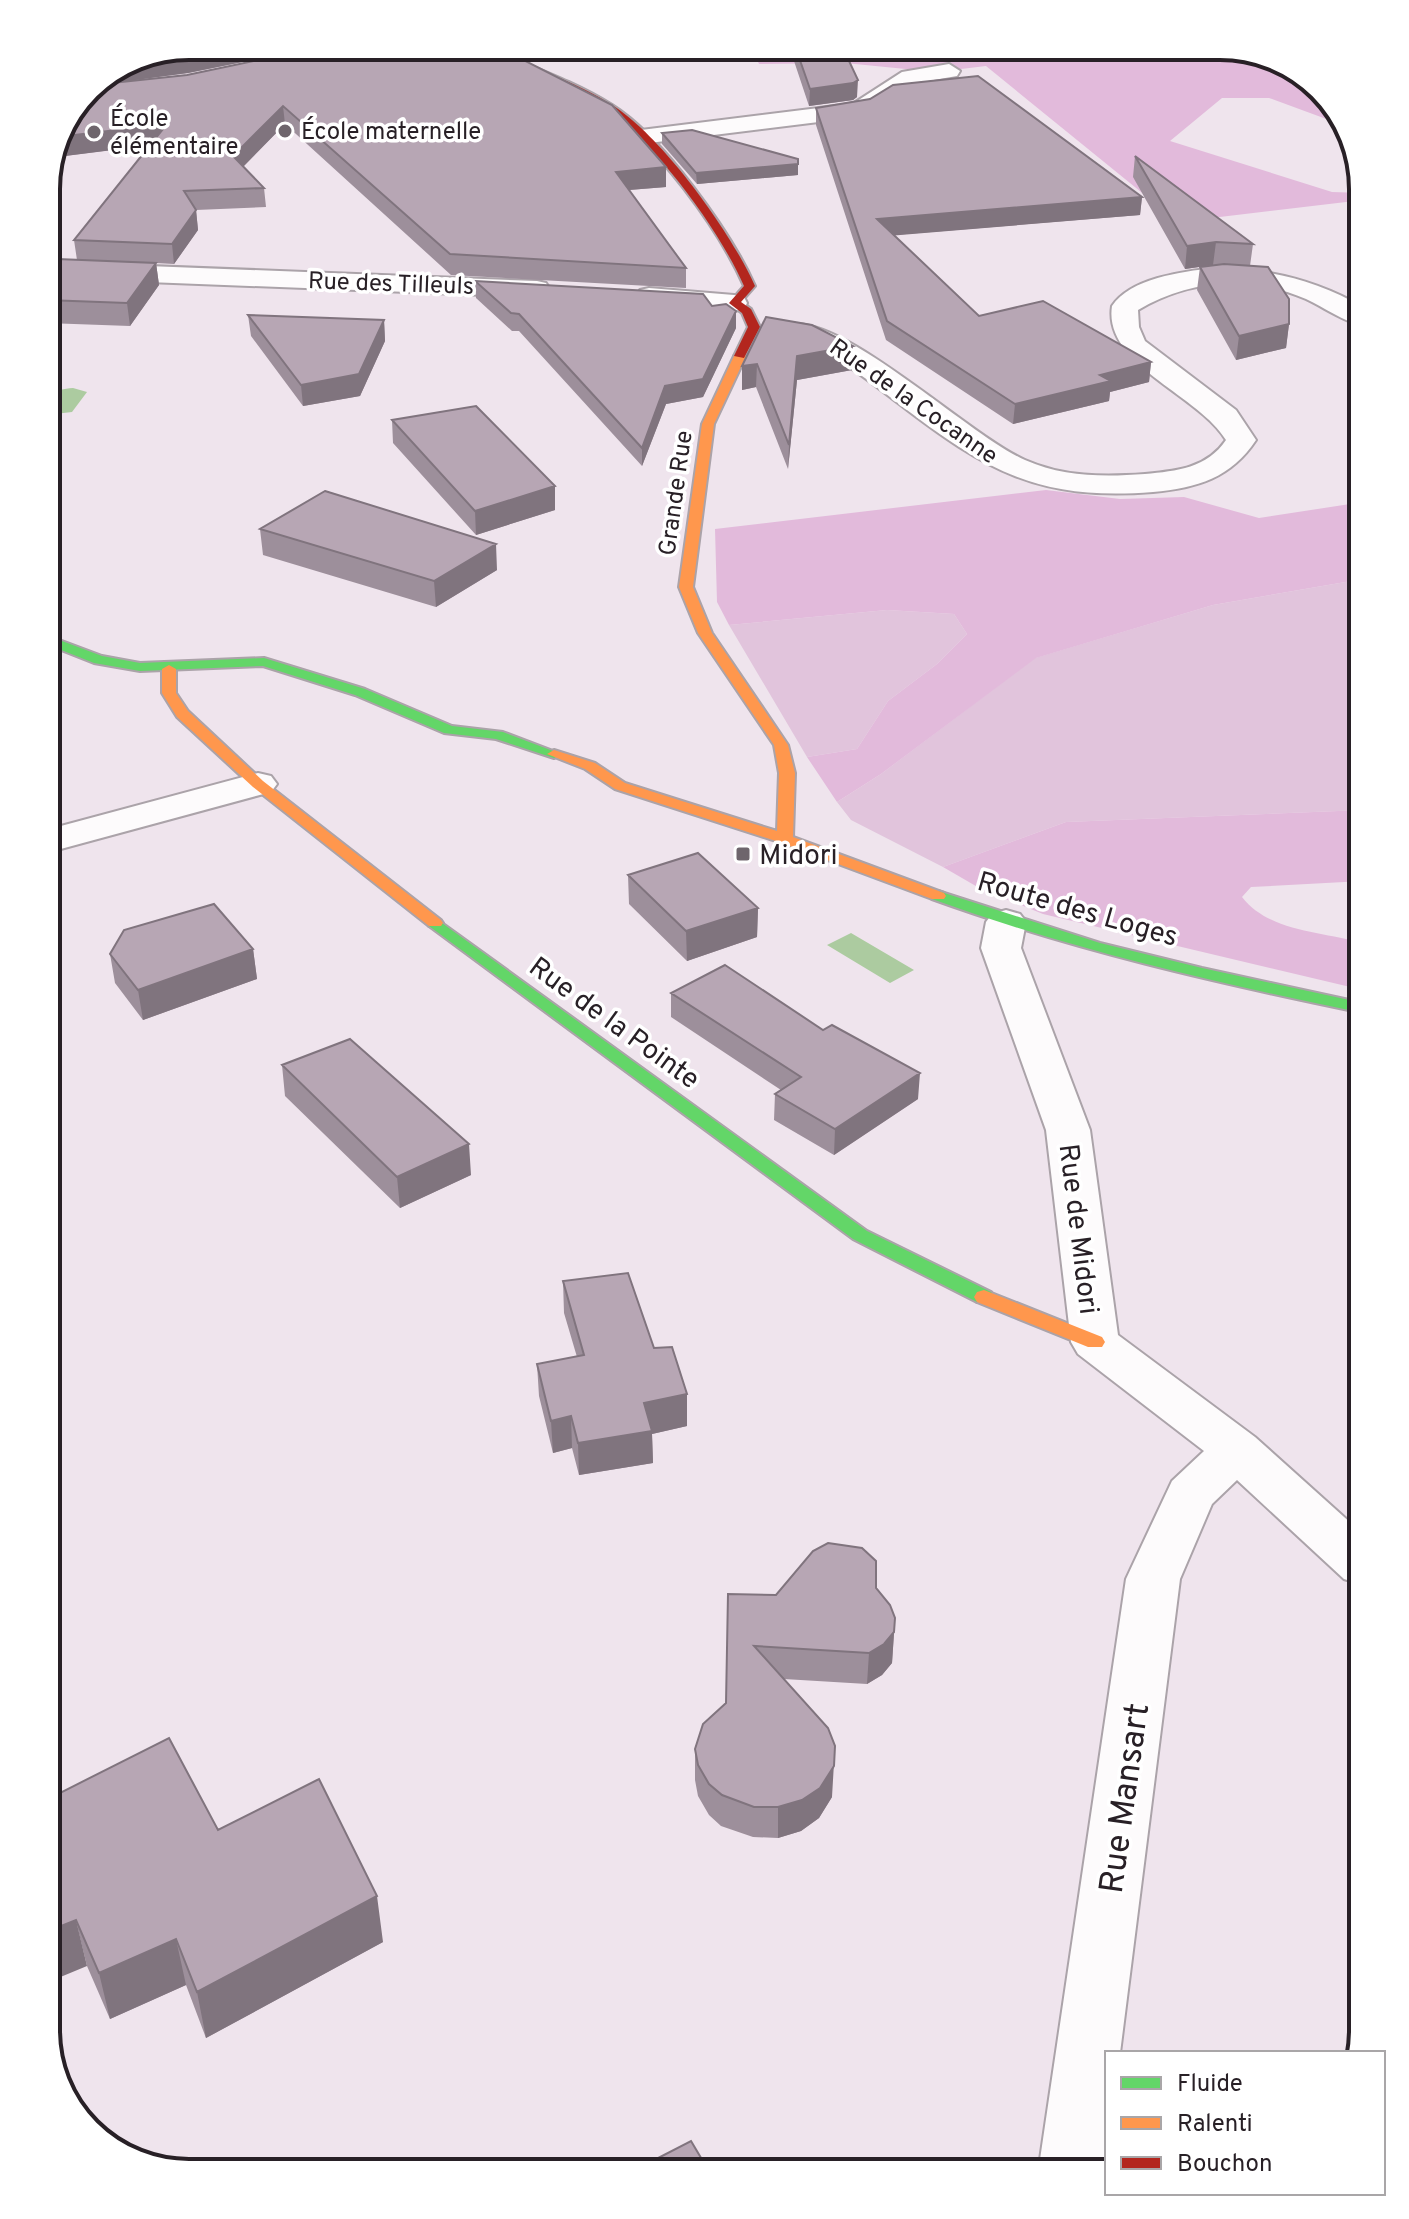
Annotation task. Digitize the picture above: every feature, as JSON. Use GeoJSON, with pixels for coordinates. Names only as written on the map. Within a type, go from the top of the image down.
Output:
{"type":"FeatureCollection","features":[{"type":"Feature","properties":{"kind":"street"},"geometry":{"type":"LineString","coordinates":[[507,60],[605,105],[641,137],[735,250],[750,286],[734,303]]}},
{"type":"Feature","properties":{"kind":"street"},"geometry":{"type":"LineString","coordinates":[[641,137],[851,110],[910,77],[949,71]]}},
{"type":"Feature","properties":{"kind":"street","name":"Rue des Tilleuls"},"geometry":{"type":"LineString","coordinates":[[60,271],[563,290]]}},
{"type":"Feature","properties":{"kind":"street","name":"Rue de la Cocanne"},"geometry":{"type":"LineString","coordinates":[[754,327],[795,330],[845,348],[972,446],[1034,477],[1122,487],[1203,474],[1230,459],[1241,440],[1226,416],[1134,346],[1125,330],[1123,316],[1125,306],[1140,294],[1162,285],[1195,278],[1258,277],[1319,293],[1349,310]]}},
{"type":"Feature","properties":{"kind":"street"},"geometry":{"type":"LineString","coordinates":[[625,294],[734,303],[747,311],[754,327]]}},
{"type":"Feature","properties":{"kind":"street","name":"Grande Rue"},"geometry":{"type":"LineString","coordinates":[[754,327],[708,424],[686,587],[705,633],[781,745],[787,773],[785,839]]}},
{"type":"Feature","properties":{"kind":"street","name":"Route des Loges"},"geometry":{"type":"LineString","coordinates":[[60,645],[99,660],[169,669],[222,662],[264,662],[360,692],[449,730],[498,735],[590,766],[620,786],[785,839],[1006,922],[1264,988],[1349,1005]]}},
{"type":"Feature","properties":{"kind":"street","name":"Rue de la Pointe"},"geometry":{"type":"LineString","coordinates":[[169,669],[169,693],[182,714],[258,784],[469,950],[860,1235],[967,1290],[1095,1342]]}},
{"type":"Feature","properties":{"kind":"street"},"geometry":{"type":"LineString","coordinates":[[60,838],[258,784]]}},
{"type":"Feature","properties":{"kind":"street","name":"Rue de Midori"},"geometry":{"type":"LineString","coordinates":[[1006,922],[1001,948],[1068,1130],[1095,1342],[1237,1450],[1349,1552]]}},
{"type":"Feature","properties":{"kind":"street","name":"Rue Mansart"},"geometry":{"type":"LineString","coordinates":[[1073,2159],[1153,1579],[1190,1494],[1237,1450]]}},
{"type":"Feature","properties":{"kind":"shaded area"},"geometry":{"type":"Polygon","coordinates":[[[757,60],[1245,62],[1277,73],[1292,82],[1317,104],[1329,120],[1269,98],[1222,98],[1170,141],[1332,192],[1349,193],[1349,202],[1178,222],[986,66],[936,72],[845,63],[759,64],[757,60]]]}},
{"type":"Feature","properties":{"kind":"shaded area"},"geometry":{"type":"Polygon","coordinates":[[[73,388],[87,392],[72,412],[60,413],[61,390],[73,388]]]}},
{"type":"Feature","properties":{"kind":"shaded area"},"geometry":{"type":"Polygon","coordinates":[[[1046,490],[1120,499],[1184,497],[1259,518],[1349,504],[1349,581],[1213,605],[1036,658],[881,774],[837,802],[807,757],[857,749],[888,701],[937,664],[967,634],[954,614],[887,610],[729,625],[717,602],[715,529],[1046,490]]]}},
{"type":"Feature","properties":{"kind":"shaded area"},"geometry":{"type":"Polygon","coordinates":[[[1349,581],[1349,811],[1066,822],[943,867],[851,820],[837,802],[881,774],[1035,658],[1213,605],[1349,581]]]}},
{"type":"Feature","properties":{"kind":"shaded area"},"geometry":{"type":"Polygon","coordinates":[[[887,610],[954,614],[967,634],[937,664],[888,701],[857,749],[807,757],[729,625],[887,610]]]}},
{"type":"Feature","properties":{"kind":"shaded area"},"geometry":{"type":"Polygon","coordinates":[[[1349,811],[1349,882],[1251,887],[1242,897],[1253,909],[1282,924],[1349,940],[1349,987],[1043,914],[981,889],[943,867],[1066,822],[1349,811]]]}},
{"type":"Feature","properties":{"kind":"shaded area"},"geometry":{"type":"Polygon","coordinates":[[[851,933],[914,970],[890,983],[827,945],[851,933]]]}},
{"type":"Feature","properties":{"kind":"building"},"geometry":{"type":"Polygon","coordinates":[[[258,60],[524,60],[612,105],[666,167],[616,172],[686,268],[450,254],[283,106],[233,156],[264,188],[184,191],[196,210],[172,244],[74,240],[167,124],[72,135],[87,110],[117,82],[187,75],[258,60]]]}},
{"type":"Feature","properties":{"kind":"building"},"geometry":{"type":"Polygon","coordinates":[[[800,60],[849,60],[858,80],[853,83],[810,89],[800,60]]]}},
{"type":"Feature","properties":{"kind":"building"},"geometry":{"type":"Polygon","coordinates":[[[978,76],[1142,197],[877,219],[979,316],[1043,301],[1151,362],[1100,375],[1111,381],[1015,404],[887,321],[816,108],[870,99],[893,85],[978,76]]]}},
{"type":"Feature","properties":{"kind":"building"},"geometry":{"type":"Polygon","coordinates":[[[692,130],[798,159],[798,164],[696,173],[662,133],[692,130]]]}},
{"type":"Feature","properties":{"kind":"building"},"geometry":{"type":"Polygon","coordinates":[[[1135,156],[1253,244],[1216,242],[1187,246],[1135,156]]]}},
{"type":"Feature","properties":{"kind":"building"},"geometry":{"type":"Polygon","coordinates":[[[60,259],[156,263],[127,303],[60,301],[60,259]]]}},
{"type":"Feature","properties":{"kind":"building"},"geometry":{"type":"Polygon","coordinates":[[[1224,264],[1268,267],[1289,299],[1289,324],[1239,336],[1200,267],[1224,264]]]}},
{"type":"Feature","properties":{"kind":"building"},"geometry":{"type":"Polygon","coordinates":[[[475,281],[703,294],[712,306],[726,304],[736,311],[703,379],[665,386],[642,448],[519,314],[511,313],[475,281]]]}},
{"type":"Feature","properties":{"kind":"building"},"geometry":{"type":"Polygon","coordinates":[[[248,315],[384,320],[359,374],[301,385],[248,315]]]}},
{"type":"Feature","properties":{"kind":"building"},"geometry":{"type":"Polygon","coordinates":[[[766,317],[812,325],[853,346],[797,356],[789,445],[757,364],[742,366],[766,317]]]}},
{"type":"Feature","properties":{"kind":"building"},"geometry":{"type":"Polygon","coordinates":[[[476,406],[555,486],[475,511],[392,420],[476,406]]]}},
{"type":"Feature","properties":{"kind":"building"},"geometry":{"type":"Polygon","coordinates":[[[325,491],[496,544],[434,581],[260,529],[325,491]]]}},
{"type":"Feature","properties":{"kind":"building"},"geometry":{"type":"Polygon","coordinates":[[[698,853],[758,908],[686,931],[628,875],[698,853]]]}},
{"type":"Feature","properties":{"kind":"building"},"geometry":{"type":"Polygon","coordinates":[[[214,904],[253,949],[138,990],[110,954],[124,930],[214,904]]]}},
{"type":"Feature","properties":{"kind":"building"},"geometry":{"type":"Polygon","coordinates":[[[725,965],[823,1030],[832,1025],[920,1073],[835,1129],[775,1094],[801,1077],[671,993],[725,965]]]}},
{"type":"Feature","properties":{"kind":"building"},"geometry":{"type":"Polygon","coordinates":[[[350,1039],[469,1144],[397,1177],[282,1065],[350,1039]]]}},
{"type":"Feature","properties":{"kind":"building"},"geometry":{"type":"Polygon","coordinates":[[[628,1273],[654,1348],[672,1347],[687,1394],[644,1403],[652,1431],[578,1443],[571,1416],[551,1421],[537,1364],[584,1355],[563,1281],[628,1273]]]}},
{"type":"Feature","properties":{"kind":"building"},"geometry":{"type":"Polygon","coordinates":[[[828,1543],[862,1548],[876,1561],[876,1588],[890,1605],[895,1618],[894,1632],[884,1644],[869,1653],[754,1646],[828,1728],[835,1746],[834,1766],[820,1788],[802,1800],[778,1807],[754,1807],[722,1795],[709,1784],[698,1765],[695,1749],[703,1724],[726,1703],[728,1594],[776,1595],[813,1551],[828,1543]]]}},
{"type":"Feature","properties":{"kind":"building"},"geometry":{"type":"Polygon","coordinates":[[[169,1738],[218,1830],[319,1779],[377,1896],[197,1992],[176,1939],[99,1973],[76,1920],[60,1926],[60,1793],[169,1738]]]}},
{"type":"Feature","properties":{"kind":"building"},"geometry":{"type":"Polygon","coordinates":[[[691,2141],[702,2159],[656,2159],[691,2141]]]}},
{"type":"Feature","properties":{"kind":"traffic: fast"},"geometry":{"type":"LineString","coordinates":[[60,645],[99,660],[140,667],[264,662],[360,692],[449,730],[498,735],[554,754]]}},
{"type":"Feature","properties":{"kind":"traffic: fast"},"geometry":{"type":"LineString","coordinates":[[938,896],[1095,947],[1202,974],[1349,1005]]}},
{"type":"Feature","properties":{"kind":"traffic: fast"},"geometry":{"type":"LineString","coordinates":[[435,923],[860,1235],[984,1297]]}},
{"type":"Feature","properties":{"kind":"traffic: slow"},"geometry":{"type":"LineString","coordinates":[[740,356],[708,424],[686,587],[705,633],[781,745],[787,773],[785,839]]}},
{"type":"Feature","properties":{"kind":"traffic: slow"},"geometry":{"type":"LineString","coordinates":[[169,669],[169,693],[182,714],[258,784],[435,923]]}},
{"type":"Feature","properties":{"kind":"traffic: slow"},"geometry":{"type":"LineString","coordinates":[[554,754],[590,766],[620,786],[785,839],[938,896]]}},
{"type":"Feature","properties":{"kind":"traffic: slow"},"geometry":{"type":"LineString","coordinates":[[984,1297],[1095,1342]]}},
{"type":"Feature","properties":{"kind":"traffic: jam"},"geometry":{"type":"LineString","coordinates":[[508,60],[571,87],[621,115],[673,171],[729,247],[750,286],[734,303],[747,311],[754,327],[740,356]]}},
{"type":"Feature","properties":{"kind":"place","name":"École maternelle"},"geometry":{"type":"Point","coordinates":[285,131]}},
{"type":"Feature","properties":{"kind":"place","name":"École élémentaire"},"geometry":{"type":"Point","coordinates":[94,132]}},
{"type":"Feature","properties":{"kind":"place","name":"Midori"},"geometry":{"type":"Point","coordinates":[743,854]}}]}
